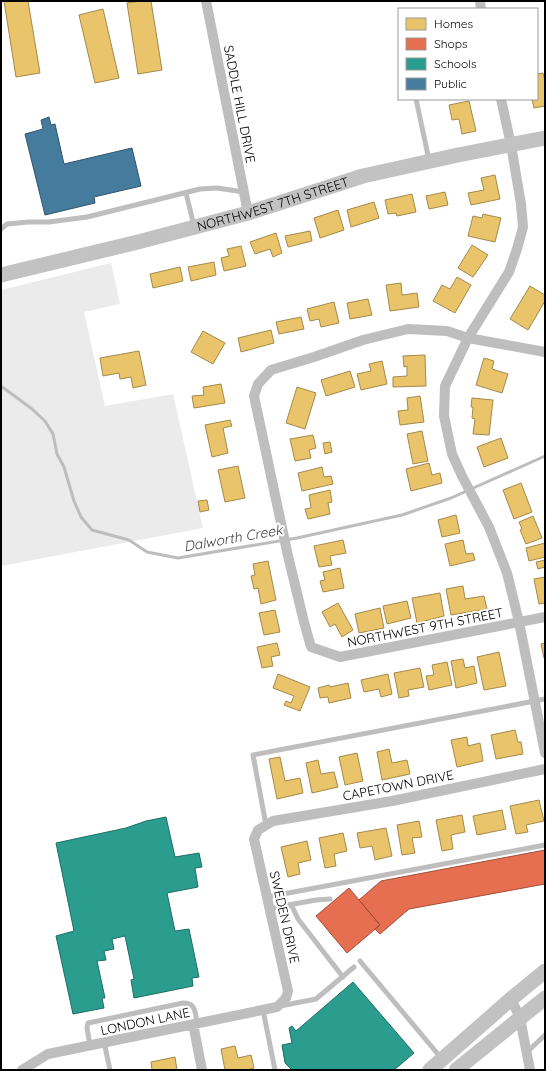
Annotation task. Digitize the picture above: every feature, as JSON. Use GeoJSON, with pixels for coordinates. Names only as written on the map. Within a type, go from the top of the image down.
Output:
{"type":"FeatureCollection","features":[{"type":"Feature","properties":{"kind":"street","name":"SADDLE HILL DRIVE"},"geometry":{"type":"LineString","coordinates":[[206,1],[248,213]]}},
{"type":"Feature","properties":{"kind":"street"},"geometry":{"type":"LineString","coordinates":[[501,100],[511,145],[521,204],[523,227],[509,272],[468,338],[445,386],[444,416],[452,454],[489,527],[506,573],[518,622],[545,753]]}},
{"type":"Feature","properties":{"kind":"street","name":"NORTHWEST 7TH STREET"},"geometry":{"type":"LineString","coordinates":[[1,275],[248,213],[363,176],[545,138]]}},
{"type":"Feature","properties":{"kind":"street","name":"NORTHWEST 9TH STREET"},"geometry":{"type":"LineString","coordinates":[[468,338],[447,332],[408,329],[363,340],[271,370],[258,384],[254,396],[288,556],[304,622],[311,647],[340,657],[545,617]]}},
{"type":"Feature","properties":{"kind":"street"},"geometry":{"type":"LineString","coordinates":[[468,338],[545,352]]}},
{"type":"Feature","properties":{"kind":"street","name":"CAPETOWN DRIVE"},"geometry":{"type":"LineString","coordinates":[[262,827],[272,821],[392,800],[545,769]]}},
{"type":"Feature","properties":{"kind":"street","name":"SWEDEN DRIVE"},"geometry":{"type":"LineString","coordinates":[[262,827],[254,839],[288,991],[286,998],[277,1007]]}},
{"type":"Feature","properties":{"kind":"street"},"geometry":{"type":"LineString","coordinates":[[430,1070],[545,971]]}},
{"type":"Feature","properties":{"kind":"street"},"geometry":{"type":"LineString","coordinates":[[456,1070],[545,998]]}},
{"type":"Feature","properties":{"kind":"street"},"geometry":{"type":"LineString","coordinates":[[511,999],[520,1018],[530,1070]]}},
{"type":"Feature","properties":{"kind":"street","name":"LONDON LANE"},"geometry":{"type":"LineString","coordinates":[[22,1070],[48,1054],[277,1007]]}},
{"type":"Feature","properties":{"kind":"street"},"geometry":{"type":"LineString","coordinates":[[195,1023],[202,1070]]}},
{"type":"Feature","properties":{"kind":"lane"},"geometry":{"type":"LineString","coordinates":[[416,100],[429,161]]}},
{"type":"Feature","properties":{"kind":"lane"},"geometry":{"type":"LineString","coordinates":[[1,229],[7,224],[49,222],[88,217],[154,200],[186,194],[200,189],[217,188],[244,192]]}},
{"type":"Feature","properties":{"kind":"lane"},"geometry":{"type":"LineString","coordinates":[[186,194],[194,227]]}},
{"type":"Feature","properties":{"kind":"lane"},"geometry":{"type":"LineString","coordinates":[[262,827],[253,755],[545,699]]}},
{"type":"Feature","properties":{"kind":"lane"},"geometry":{"type":"LineString","coordinates":[[267,897],[545,845]]}},
{"type":"Feature","properties":{"kind":"lane"},"geometry":{"type":"LineString","coordinates":[[269,909],[316,900],[330,899]]}},
{"type":"Feature","properties":{"kind":"lane"},"geometry":{"type":"LineString","coordinates":[[287,905],[292,906],[298,919],[343,976]]}},
{"type":"Feature","properties":{"kind":"lane"},"geometry":{"type":"LineString","coordinates":[[360,961],[442,1059]]}},
{"type":"Feature","properties":{"kind":"lane"},"geometry":{"type":"LineString","coordinates":[[277,1007],[316,999],[354,967]]}},
{"type":"Feature","properties":{"kind":"lane"},"geometry":{"type":"LineString","coordinates":[[90,1045],[86,1028],[88,1023],[183,1002],[190,1003],[193,1006],[195,1023]]}},
{"type":"Feature","properties":{"kind":"lane"},"geometry":{"type":"LineString","coordinates":[[262,1010],[275,1070]]}},
{"type":"Feature","properties":{"kind":"lane"},"geometry":{"type":"LineString","coordinates":[[527,1052],[545,1035]]}},
{"type":"Feature","properties":{"kind":"lane"},"geometry":{"type":"LineString","coordinates":[[104,1042],[110,1070]]}},
{"type":"Feature","properties":{"kind":"shaded area"},"geometry":{"type":"Polygon","coordinates":[[[111,263],[120,304],[84,312],[105,406],[173,394],[203,528],[1,566],[1,290],[111,263]]]}},
{"type":"Feature","properties":{"kind":"building: Homes"},"geometry":{"type":"Polygon","coordinates":[[[4,1],[28,1],[40,73],[16,77],[4,1]]]}},
{"type":"Feature","properties":{"kind":"building: Homes"},"geometry":{"type":"Polygon","coordinates":[[[151,1],[162,70],[138,74],[127,3],[151,1]]]}},
{"type":"Feature","properties":{"kind":"building: Homes"},"geometry":{"type":"Polygon","coordinates":[[[103,9],[119,78],[95,83],[79,15],[103,9]]]}},
{"type":"Feature","properties":{"kind":"building: Homes"},"geometry":{"type":"Polygon","coordinates":[[[543,73],[545,81],[545,106],[534,108],[532,100],[538,100],[538,74],[543,73]]]}},
{"type":"Feature","properties":{"kind":"building: Homes"},"geometry":{"type":"Polygon","coordinates":[[[469,101],[476,131],[462,134],[459,119],[452,120],[449,105],[469,101]]]}},
{"type":"Feature","properties":{"kind":"building: Homes"},"geometry":{"type":"Polygon","coordinates":[[[495,175],[500,199],[471,205],[468,193],[484,190],[481,178],[495,175]]]}},
{"type":"Feature","properties":{"kind":"building: Homes"},"geometry":{"type":"Polygon","coordinates":[[[445,192],[448,205],[429,209],[426,196],[445,192]]]}},
{"type":"Feature","properties":{"kind":"building: Homes"},"geometry":{"type":"Polygon","coordinates":[[[412,194],[416,212],[397,216],[396,213],[388,214],[385,200],[412,194]]]}},
{"type":"Feature","properties":{"kind":"building: Homes"},"geometry":{"type":"Polygon","coordinates":[[[374,202],[379,218],[351,227],[347,210],[374,202]]]}},
{"type":"Feature","properties":{"kind":"building: Homes"},"geometry":{"type":"Polygon","coordinates":[[[338,210],[344,230],[320,238],[314,218],[338,210]]]}},
{"type":"Feature","properties":{"kind":"building: Homes"},"geometry":{"type":"Polygon","coordinates":[[[483,214],[501,218],[495,242],[468,236],[473,216],[482,218],[483,214]]]}},
{"type":"Feature","properties":{"kind":"building: Homes"},"geometry":{"type":"Polygon","coordinates":[[[310,231],[312,241],[288,247],[285,236],[310,231]]]}},
{"type":"Feature","properties":{"kind":"building: Homes"},"geometry":{"type":"Polygon","coordinates":[[[276,233],[282,253],[273,257],[270,249],[255,254],[250,242],[276,233]]]}},
{"type":"Feature","properties":{"kind":"building: Homes"},"geometry":{"type":"Polygon","coordinates":[[[472,245],[488,255],[473,277],[458,268],[472,245]]]}},
{"type":"Feature","properties":{"kind":"building: Homes"},"geometry":{"type":"Polygon","coordinates":[[[241,246],[246,266],[224,271],[221,258],[229,256],[227,249],[241,246]]]}},
{"type":"Feature","properties":{"kind":"building: Homes"},"geometry":{"type":"Polygon","coordinates":[[[214,262],[216,275],[191,281],[188,267],[214,262]]]}},
{"type":"Feature","properties":{"kind":"building: Homes"},"geometry":{"type":"Polygon","coordinates":[[[180,267],[183,281],[153,288],[150,274],[180,267]]]}},
{"type":"Feature","properties":{"kind":"building: Homes"},"geometry":{"type":"Polygon","coordinates":[[[457,277],[471,285],[455,313],[433,301],[442,285],[450,289],[457,277]]]}},
{"type":"Feature","properties":{"kind":"building: Homes"},"geometry":{"type":"Polygon","coordinates":[[[401,283],[402,295],[417,293],[419,307],[390,311],[386,285],[401,283]]]}},
{"type":"Feature","properties":{"kind":"building: Homes"},"geometry":{"type":"Polygon","coordinates":[[[530,286],[545,295],[545,301],[528,330],[510,319],[530,286]]]}},
{"type":"Feature","properties":{"kind":"building: Homes"},"geometry":{"type":"Polygon","coordinates":[[[368,299],[372,315],[350,319],[347,303],[368,299]]]}},
{"type":"Feature","properties":{"kind":"building: Homes"},"geometry":{"type":"Polygon","coordinates":[[[334,302],[339,323],[321,327],[319,319],[310,321],[307,309],[334,302]]]}},
{"type":"Feature","properties":{"kind":"building: Homes"},"geometry":{"type":"Polygon","coordinates":[[[301,317],[304,329],[279,334],[276,322],[301,317]]]}},
{"type":"Feature","properties":{"kind":"building: Homes"},"geometry":{"type":"Polygon","coordinates":[[[271,330],[274,343],[241,352],[238,338],[271,330]]]}},
{"type":"Feature","properties":{"kind":"building: Homes"},"geometry":{"type":"Polygon","coordinates":[[[203,331],[225,343],[213,364],[191,352],[203,331]]]}},
{"type":"Feature","properties":{"kind":"building: Homes"},"geometry":{"type":"Polygon","coordinates":[[[139,351],[146,385],[133,388],[131,377],[120,379],[119,373],[103,376],[100,358],[139,351]]]}},
{"type":"Feature","properties":{"kind":"building: Homes"},"geometry":{"type":"Polygon","coordinates":[[[425,355],[426,386],[393,387],[393,377],[407,376],[407,366],[404,367],[403,356],[425,355]]]}},
{"type":"Feature","properties":{"kind":"building: Homes"},"geometry":{"type":"Polygon","coordinates":[[[484,358],[494,361],[492,369],[508,374],[502,393],[476,385],[484,358]]]}},
{"type":"Feature","properties":{"kind":"building: Homes"},"geometry":{"type":"Polygon","coordinates":[[[382,361],[387,384],[361,390],[357,374],[371,371],[369,364],[382,361]]]}},
{"type":"Feature","properties":{"kind":"building: Homes"},"geometry":{"type":"Polygon","coordinates":[[[350,371],[355,387],[326,396],[321,380],[350,371]]]}},
{"type":"Feature","properties":{"kind":"building: Homes"},"geometry":{"type":"Polygon","coordinates":[[[221,384],[225,403],[194,408],[192,396],[204,395],[203,387],[221,384]]]}},
{"type":"Feature","properties":{"kind":"building: Homes"},"geometry":{"type":"Polygon","coordinates":[[[297,387],[316,393],[305,429],[286,423],[297,387]]]}},
{"type":"Feature","properties":{"kind":"building: Homes"},"geometry":{"type":"Polygon","coordinates":[[[420,396],[424,422],[400,425],[398,411],[408,410],[407,398],[420,396]]]}},
{"type":"Feature","properties":{"kind":"building: Homes"},"geometry":{"type":"Polygon","coordinates":[[[472,398],[493,400],[489,435],[473,434],[475,419],[472,418],[472,398]]]}},
{"type":"Feature","properties":{"kind":"building: Homes"},"geometry":{"type":"Polygon","coordinates":[[[230,420],[232,426],[223,428],[228,453],[212,457],[205,425],[230,420]]]}},
{"type":"Feature","properties":{"kind":"building: Homes"},"geometry":{"type":"Polygon","coordinates":[[[422,431],[428,461],[413,464],[407,434],[422,431]]]}},
{"type":"Feature","properties":{"kind":"building: Homes"},"geometry":{"type":"Polygon","coordinates":[[[313,435],[316,448],[309,450],[311,458],[295,461],[290,439],[313,435]]]}},
{"type":"Feature","properties":{"kind":"building: Homes"},"geometry":{"type":"Polygon","coordinates":[[[501,438],[508,458],[484,467],[477,447],[501,438]]]}},
{"type":"Feature","properties":{"kind":"building: Homes"},"geometry":{"type":"Polygon","coordinates":[[[330,442],[332,452],[325,454],[323,443],[330,442]]]}},
{"type":"Feature","properties":{"kind":"building: Homes"},"geometry":{"type":"Polygon","coordinates":[[[429,463],[432,475],[440,473],[442,483],[411,491],[406,469],[429,463]]]}},
{"type":"Feature","properties":{"kind":"building: Homes"},"geometry":{"type":"Polygon","coordinates":[[[238,466],[245,498],[225,502],[218,470],[238,466]]]}},
{"type":"Feature","properties":{"kind":"building: Homes"},"geometry":{"type":"Polygon","coordinates":[[[322,467],[324,477],[331,476],[333,484],[302,491],[298,473],[322,467]]]}},
{"type":"Feature","properties":{"kind":"building: Homes"},"geometry":{"type":"Polygon","coordinates":[[[521,483],[532,512],[514,519],[503,490],[521,483]]]}},
{"type":"Feature","properties":{"kind":"building: Homes"},"geometry":{"type":"Polygon","coordinates":[[[330,490],[332,502],[328,503],[330,514],[308,519],[305,509],[311,508],[309,495],[330,490]]]}},
{"type":"Feature","properties":{"kind":"building: Homes"},"geometry":{"type":"Polygon","coordinates":[[[207,500],[209,510],[200,512],[198,501],[207,500]]]}},
{"type":"Feature","properties":{"kind":"building: Homes"},"geometry":{"type":"Polygon","coordinates":[[[456,515],[460,533],[442,537],[438,520],[456,515]]]}},
{"type":"Feature","properties":{"kind":"building: Homes"},"geometry":{"type":"Polygon","coordinates":[[[533,516],[542,538],[526,544],[520,530],[522,529],[519,522],[533,516]]]}},
{"type":"Feature","properties":{"kind":"building: Homes"},"geometry":{"type":"Polygon","coordinates":[[[343,540],[346,553],[330,556],[332,565],[319,567],[314,546],[343,540]]]}},
{"type":"Feature","properties":{"kind":"building: Homes"},"geometry":{"type":"Polygon","coordinates":[[[463,540],[466,554],[473,553],[475,560],[450,566],[445,544],[463,540]]]}},
{"type":"Feature","properties":{"kind":"building: Homes"},"geometry":{"type":"Polygon","coordinates":[[[545,543],[545,557],[529,561],[526,548],[545,543]]]}},
{"type":"Feature","properties":{"kind":"building: Homes"},"geometry":{"type":"Polygon","coordinates":[[[545,560],[545,567],[538,569],[536,562],[545,560]]]}},
{"type":"Feature","properties":{"kind":"building: Homes"},"geometry":{"type":"Polygon","coordinates":[[[268,561],[276,600],[261,604],[258,588],[254,589],[251,576],[255,575],[253,564],[268,561]]]}},
{"type":"Feature","properties":{"kind":"building: Homes"},"geometry":{"type":"Polygon","coordinates":[[[340,568],[344,588],[323,592],[320,581],[325,580],[323,572],[340,568]]]}},
{"type":"Feature","properties":{"kind":"building: Homes"},"geometry":{"type":"Polygon","coordinates":[[[545,577],[545,603],[539,604],[534,579],[545,577]]]}},
{"type":"Feature","properties":{"kind":"building: Homes"},"geometry":{"type":"Polygon","coordinates":[[[463,586],[465,599],[484,596],[487,609],[451,615],[446,589],[463,586]]]}},
{"type":"Feature","properties":{"kind":"building: Homes"},"geometry":{"type":"Polygon","coordinates":[[[440,593],[444,616],[417,623],[412,598],[440,593]]]}},
{"type":"Feature","properties":{"kind":"building: Homes"},"geometry":{"type":"Polygon","coordinates":[[[407,601],[411,618],[387,624],[383,606],[407,601]]]}},
{"type":"Feature","properties":{"kind":"building: Homes"},"geometry":{"type":"Polygon","coordinates":[[[338,603],[353,630],[342,637],[335,624],[330,627],[322,612],[338,603]]]}},
{"type":"Feature","properties":{"kind":"building: Homes"},"geometry":{"type":"Polygon","coordinates":[[[380,608],[384,628],[359,633],[355,614],[380,608]]]}},
{"type":"Feature","properties":{"kind":"building: Homes"},"geometry":{"type":"Polygon","coordinates":[[[275,610],[280,632],[264,635],[259,613],[275,610]]]}},
{"type":"Feature","properties":{"kind":"building: Homes"},"geometry":{"type":"Polygon","coordinates":[[[277,643],[280,655],[271,657],[273,666],[262,668],[257,647],[277,643]]]}},
{"type":"Feature","properties":{"kind":"building: Homes"},"geometry":{"type":"Polygon","coordinates":[[[545,643],[545,658],[544,658],[541,644],[545,643]]]}},
{"type":"Feature","properties":{"kind":"building: Homes"},"geometry":{"type":"Polygon","coordinates":[[[499,652],[506,686],[484,690],[477,657],[499,652]]]}},
{"type":"Feature","properties":{"kind":"building: Homes"},"geometry":{"type":"Polygon","coordinates":[[[463,659],[465,668],[474,666],[477,683],[456,688],[451,661],[463,659]]]}},
{"type":"Feature","properties":{"kind":"building: Homes"},"geometry":{"type":"Polygon","coordinates":[[[447,662],[452,685],[429,690],[426,676],[434,675],[432,665],[447,662]]]}},
{"type":"Feature","properties":{"kind":"building: Homes"},"geometry":{"type":"Polygon","coordinates":[[[420,668],[424,687],[408,690],[409,696],[399,698],[394,673],[420,668]]]}},
{"type":"Feature","properties":{"kind":"building: Homes"},"geometry":{"type":"Polygon","coordinates":[[[278,674],[310,687],[300,711],[284,705],[286,701],[291,703],[294,696],[273,688],[278,674]]]}},
{"type":"Feature","properties":{"kind":"building: Homes"},"geometry":{"type":"Polygon","coordinates":[[[388,674],[392,694],[381,697],[379,689],[364,692],[361,680],[388,674]]]}},
{"type":"Feature","properties":{"kind":"building: Homes"},"geometry":{"type":"Polygon","coordinates":[[[348,683],[351,698],[329,703],[328,697],[320,698],[318,688],[348,683]]]}},
{"type":"Feature","properties":{"kind":"building: Homes"},"geometry":{"type":"Polygon","coordinates":[[[515,730],[518,742],[521,742],[523,754],[496,759],[491,735],[515,730]]]}},
{"type":"Feature","properties":{"kind":"building: Homes"},"geometry":{"type":"Polygon","coordinates":[[[467,737],[468,746],[480,743],[483,761],[457,767],[451,740],[467,737]]]}},
{"type":"Feature","properties":{"kind":"building: Homes"},"geometry":{"type":"Polygon","coordinates":[[[389,749],[392,763],[407,760],[410,774],[382,780],[377,752],[389,749]]]}},
{"type":"Feature","properties":{"kind":"building: Homes"},"geometry":{"type":"Polygon","coordinates":[[[357,753],[363,781],[345,785],[339,757],[357,753]]]}},
{"type":"Feature","properties":{"kind":"building: Homes"},"geometry":{"type":"Polygon","coordinates":[[[280,757],[285,781],[300,778],[303,793],[277,799],[269,759],[280,757]]]}},
{"type":"Feature","properties":{"kind":"building: Homes"},"geometry":{"type":"Polygon","coordinates":[[[318,760],[321,774],[334,772],[338,787],[312,793],[306,763],[318,760]]]}},
{"type":"Feature","properties":{"kind":"building: Homes"},"geometry":{"type":"Polygon","coordinates":[[[539,800],[544,821],[526,825],[528,832],[516,834],[510,806],[539,800]]]}},
{"type":"Feature","properties":{"kind":"building: Homes"},"geometry":{"type":"Polygon","coordinates":[[[502,810],[506,829],[477,835],[473,816],[502,810]]]}},
{"type":"Feature","properties":{"kind":"building: Homes"},"geometry":{"type":"Polygon","coordinates":[[[462,815],[465,832],[451,835],[453,849],[442,851],[436,820],[462,815]]]}},
{"type":"Feature","properties":{"kind":"building: Homes"},"geometry":{"type":"Polygon","coordinates":[[[419,821],[422,837],[412,838],[415,853],[402,855],[397,825],[419,821]]]}},
{"type":"Feature","properties":{"kind":"building: Homes"},"geometry":{"type":"Polygon","coordinates":[[[386,828],[392,856],[375,860],[372,846],[360,848],[357,833],[386,828]]]}},
{"type":"Feature","properties":{"kind":"building: Homes"},"geometry":{"type":"Polygon","coordinates":[[[343,833],[347,851],[334,854],[336,866],[325,868],[319,838],[343,833]]]}},
{"type":"Feature","properties":{"kind":"building: Homes"},"geometry":{"type":"Polygon","coordinates":[[[307,841],[311,860],[298,863],[300,874],[288,877],[281,847],[307,841]]]}},
{"type":"Feature","properties":{"kind":"building: Homes"},"geometry":{"type":"Polygon","coordinates":[[[235,1046],[238,1058],[251,1055],[254,1068],[247,1070],[225,1070],[221,1049],[235,1046]]]}},
{"type":"Feature","properties":{"kind":"building: Homes"},"geometry":{"type":"Polygon","coordinates":[[[175,1057],[177,1070],[152,1070],[151,1062],[175,1057]]]}},
{"type":"Feature","properties":{"kind":"building: Shops"},"geometry":{"type":"Polygon","coordinates":[[[545,850],[545,884],[409,909],[380,934],[375,929],[380,925],[359,900],[381,881],[545,850]]]}},
{"type":"Feature","properties":{"kind":"building: Shops"},"geometry":{"type":"Polygon","coordinates":[[[349,888],[380,925],[347,953],[316,916],[349,888]]]}},
{"type":"Feature","properties":{"kind":"building: Schools"},"geometry":{"type":"Polygon","coordinates":[[[166,817],[175,857],[199,853],[202,867],[195,868],[198,887],[167,893],[175,931],[189,929],[199,977],[192,978],[193,986],[134,998],[131,980],[134,979],[125,936],[112,939],[114,949],[104,951],[106,960],[97,961],[105,998],[102,998],[104,1008],[73,1014],[56,936],[74,931],[56,843],[126,828],[146,821],[166,817]]]}},
{"type":"Feature","properties":{"kind":"building: Schools"},"geometry":{"type":"Polygon","coordinates":[[[353,982],[414,1053],[394,1070],[292,1070],[285,1063],[282,1045],[292,1043],[289,1028],[292,1026],[296,1031],[353,982]]]}},
{"type":"Feature","properties":{"kind":"building: Public"},"geometry":{"type":"Polygon","coordinates":[[[49,117],[51,125],[55,124],[64,164],[132,148],[141,186],[94,197],[95,203],[45,215],[25,134],[43,129],[41,120],[49,117]]]}},
{"type":"Feature","properties":{"kind":"waterway","name":"Dalworth Creek"},"geometry":{"type":"LineString","coordinates":[[1,386],[32,409],[45,421],[53,434],[57,454],[64,467],[74,501],[81,517],[92,530],[129,540],[147,552],[178,558],[297,538],[402,515],[451,498],[545,456]]}}]}
